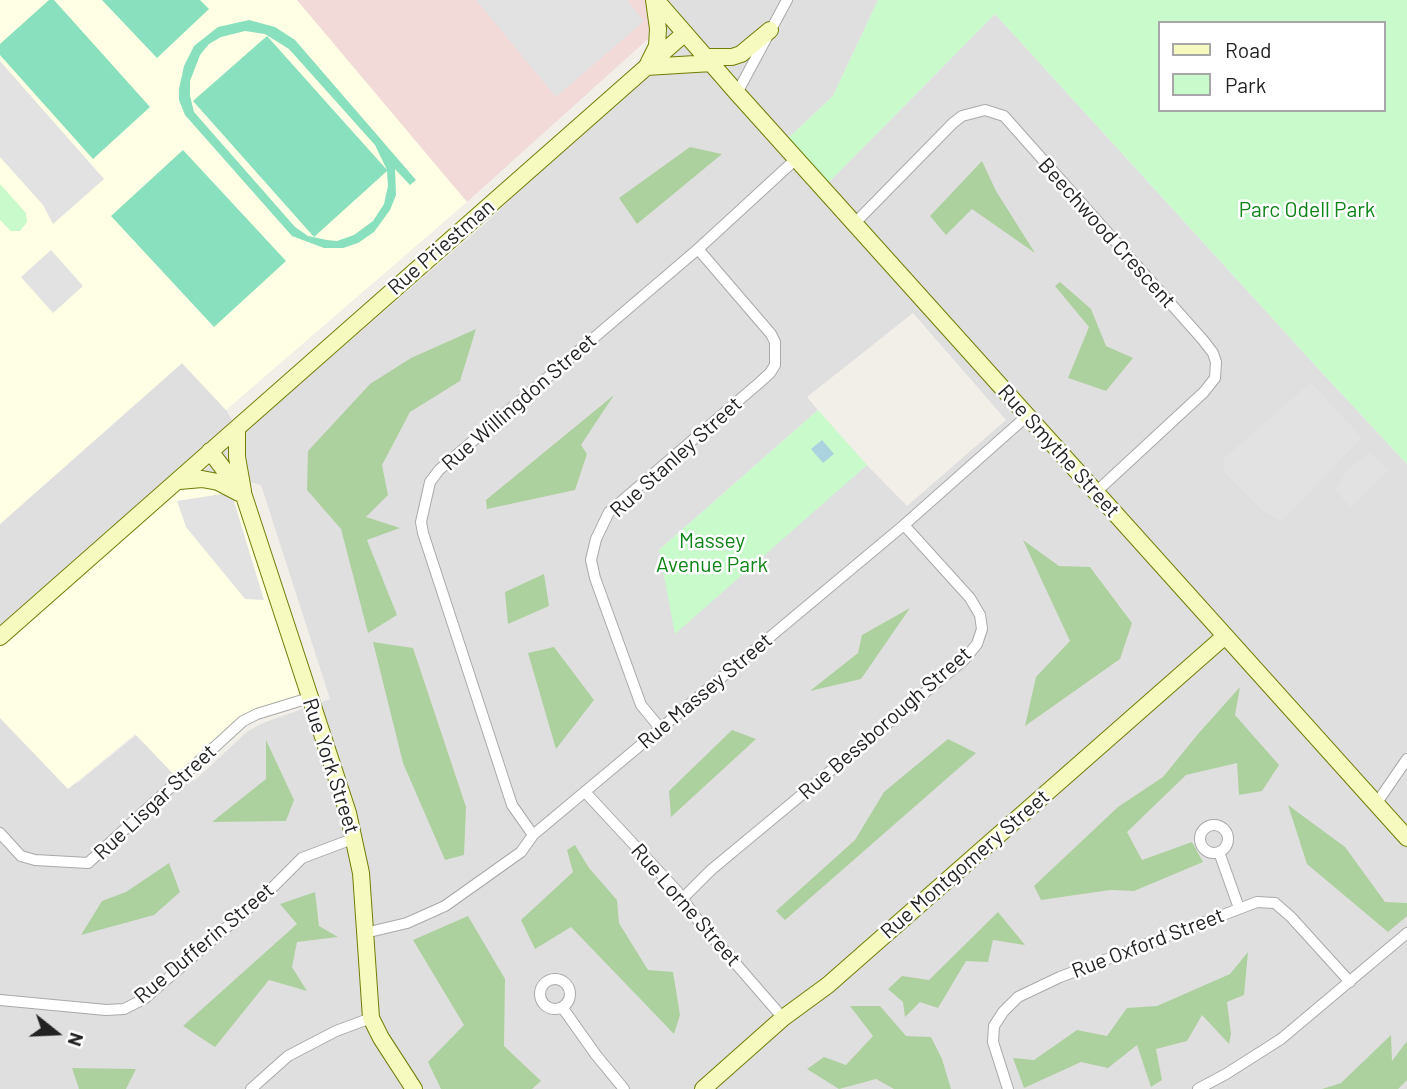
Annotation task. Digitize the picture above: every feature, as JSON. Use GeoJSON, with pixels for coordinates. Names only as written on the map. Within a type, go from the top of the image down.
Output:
{"type":"FeatureCollection","features":[{"type":"Feature","properties":{"kind":"street","name":"Rue Smythe Street"},"geometry":{"type":"LineString","coordinates":[[655,0],[1407,838]]}},
{"type":"Feature","properties":{"kind":"street"},"geometry":{"type":"LineString","coordinates":[[646,67],[657,46],[655,0]]}},
{"type":"Feature","properties":{"kind":"street"},"geometry":{"type":"LineString","coordinates":[[737,93],[787,0]]}},
{"type":"Feature","properties":{"kind":"street"},"geometry":{"type":"LineString","coordinates":[[646,67],[732,57],[741,54],[770,30]]}},
{"type":"Feature","properties":{"kind":"street","name":"Rue Priestman"},"geometry":{"type":"LineString","coordinates":[[0,637],[685,33]]}},
{"type":"Feature","properties":{"kind":"street","name":"Beechwood Crescent"},"geometry":{"type":"LineString","coordinates":[[854,224],[962,116],[985,110],[1004,116],[1203,340],[1213,353],[1217,365],[1215,378],[1204,392],[1096,492]]}},
{"type":"Feature","properties":{"kind":"street","name":"Rue Willingdon Street"},"geometry":{"type":"LineString","coordinates":[[533,835],[512,805],[423,533],[421,523],[430,482],[439,470],[698,249],[796,159]]}},
{"type":"Feature","properties":{"kind":"street","name":"Rue Stanley Street"},"geometry":{"type":"LineString","coordinates":[[660,728],[641,705],[595,578],[591,560],[596,539],[609,512],[759,383],[775,365],[775,342],[771,334],[698,249]]}},
{"type":"Feature","properties":{"kind":"street","name":"Rue Massey Street"},"geometry":{"type":"LineString","coordinates":[[365,933],[407,923],[445,906],[521,852],[533,835],[904,525],[1027,416]]}},
{"type":"Feature","properties":{"kind":"street"},"geometry":{"type":"LineString","coordinates":[[237,428],[237,457],[244,496]]}},
{"type":"Feature","properties":{"kind":"street","name":"Rue York Street"},"geometry":{"type":"LineString","coordinates":[[210,451],[244,496],[355,838],[363,895],[371,1018],[414,1089]]}},
{"type":"Feature","properties":{"kind":"street"},"geometry":{"type":"LineString","coordinates":[[179,481],[202,479],[218,482],[244,496]]}},
{"type":"Feature","properties":{"kind":"street","name":"Rue Bessborough Street"},"geometry":{"type":"LineString","coordinates":[[683,898],[711,870],[964,660],[977,644],[982,629],[980,615],[970,598],[904,525]]}},
{"type":"Feature","properties":{"kind":"street","name":"Rue Montgomery Street"},"geometry":{"type":"LineString","coordinates":[[703,1089],[783,1018],[828,985],[1225,636]]}},
{"type":"Feature","properties":{"kind":"street","name":"Rue Lisgar Street"},"geometry":{"type":"LineString","coordinates":[[0,833],[21,856],[35,860],[88,863],[243,721],[309,698]]}},
{"type":"Feature","properties":{"kind":"street"},"geometry":{"type":"LineString","coordinates":[[1377,804],[1407,759]]}},
{"type":"Feature","properties":{"kind":"street","name":"Rue Lorne Street"},"geometry":{"type":"LineString","coordinates":[[586,793],[683,898],[697,919],[783,1018]]}},
{"type":"Feature","properties":{"kind":"street","name":"Rue Dufferin Street"},"geometry":{"type":"LineString","coordinates":[[0,1000],[106,1010],[124,1009],[144,999],[272,888],[302,858],[355,838]]}},
{"type":"Feature","properties":{"kind":"street"},"geometry":{"type":"LineString","coordinates":[[1219,852],[1239,908]]}},
{"type":"Feature","properties":{"kind":"street","name":"Rue Oxford Street"},"geometry":{"type":"LineString","coordinates":[[1008,1089],[993,1042],[994,1026],[1018,997],[1060,977],[1257,902],[1275,903],[1350,982]]}},
{"type":"Feature","properties":{"kind":"street"},"geometry":{"type":"LineString","coordinates":[[1198,1089],[1215,1085],[1281,1039],[1407,933]]}},
{"type":"Feature","properties":{"kind":"street"},"geometry":{"type":"LineString","coordinates":[[562,1007],[624,1089]]}},
{"type":"Feature","properties":{"kind":"street"},"geometry":{"type":"LineString","coordinates":[[251,1089],[288,1056],[336,1031],[371,1018]]}},
{"type":"Feature","properties":{"kind":"shaded area"},"geometry":{"type":"Polygon","coordinates":[[[0,0],[297,0],[467,202],[226,410],[182,363],[0,524],[0,0]]]}},
{"type":"Feature","properties":{"kind":"shaded area"},"geometry":{"type":"Polygon","coordinates":[[[285,0],[653,0],[648,39],[467,202],[285,0]]]}},
{"type":"Feature","properties":{"kind":"shaded area"},"geometry":{"type":"Polygon","coordinates":[[[476,0],[627,0],[644,21],[556,97],[476,0]]]}},
{"type":"Feature","properties":{"kind":"shaded area"},"geometry":{"type":"Polygon","coordinates":[[[654,0],[878,0],[833,96],[783,143],[823,188],[995,14],[1407,464],[1407,1089],[0,1089],[0,712],[77,783],[145,728],[194,781],[248,731],[330,699],[261,485],[213,472],[195,479],[254,424],[488,221],[646,67],[658,42],[654,0]],[[913,313],[807,397],[818,410],[659,550],[771,547],[867,465],[907,506],[1006,420],[913,313]]]}},
{"type":"Feature","properties":{"kind":"shaded area"},"geometry":{"type":"Polygon","coordinates":[[[0,61],[104,179],[53,224],[43,205],[0,157],[0,61]]]}},
{"type":"Feature","properties":{"kind":"shaded area"},"geometry":{"type":"Polygon","coordinates":[[[51,250],[83,286],[53,313],[21,277],[51,250]]]}},
{"type":"Feature","properties":{"kind":"shaded area"},"geometry":{"type":"Polygon","coordinates":[[[182,363],[226,410],[237,428],[0,637],[0,524],[182,363]]]}},
{"type":"Feature","properties":{"kind":"shaded area"},"geometry":{"type":"Polygon","coordinates":[[[1311,382],[1362,438],[1282,521],[1264,512],[1224,472],[1223,459],[1311,382]]]}},
{"type":"Feature","properties":{"kind":"shaded area"},"geometry":{"type":"Polygon","coordinates":[[[1370,452],[1389,470],[1351,508],[1335,490],[1348,469],[1370,452]]]}},
{"type":"Feature","properties":{"kind":"shaded area"},"geometry":{"type":"Polygon","coordinates":[[[179,481],[244,496],[309,698],[257,714],[178,779],[135,734],[68,789],[0,718],[0,637],[179,481]]]}},
{"type":"Feature","properties":{"kind":"shaded area"},"geometry":{"type":"Polygon","coordinates":[[[228,493],[233,498],[264,600],[245,599],[186,527],[177,501],[228,493]]]}},
{"type":"Feature","properties":{"kind":"green space"},"geometry":{"type":"Polygon","coordinates":[[[49,0],[54,0],[150,107],[93,159],[0,55],[0,44],[49,0]]]}},
{"type":"Feature","properties":{"kind":"green space"},"geometry":{"type":"Polygon","coordinates":[[[102,0],[200,0],[209,9],[157,58],[102,0]]]}},
{"type":"Feature","properties":{"kind":"green space","name":"Parc Odell Park"},"geometry":{"type":"Polygon","coordinates":[[[878,0],[1407,0],[1407,464],[995,14],[823,188],[782,144],[833,96],[878,0]]]}},
{"type":"Feature","properties":{"kind":"green space"},"geometry":{"type":"Polygon","coordinates":[[[249,20],[275,27],[295,40],[416,180],[410,185],[395,169],[396,195],[390,210],[374,232],[358,243],[343,248],[324,248],[292,236],[185,115],[179,100],[184,66],[194,46],[218,27],[249,20]],[[245,31],[221,37],[209,44],[200,55],[190,81],[194,112],[295,227],[308,236],[327,240],[337,241],[354,235],[373,221],[384,204],[388,186],[387,171],[314,237],[193,101],[267,36],[387,170],[375,145],[289,49],[265,34],[245,31]]]}},
{"type":"Feature","properties":{"kind":"green space"},"geometry":{"type":"Polygon","coordinates":[[[690,147],[722,154],[637,224],[619,198],[690,147]]]}},
{"type":"Feature","properties":{"kind":"green space"},"geometry":{"type":"Polygon","coordinates":[[[183,150],[286,261],[214,327],[111,216],[183,150]]]}},
{"type":"Feature","properties":{"kind":"green space"},"geometry":{"type":"Polygon","coordinates":[[[982,161],[996,191],[1035,253],[972,209],[946,235],[930,216],[982,161]]]}},
{"type":"Feature","properties":{"kind":"green space"},"geometry":{"type":"Polygon","coordinates":[[[0,184],[26,213],[27,222],[20,231],[11,231],[0,220],[0,184]]]}},
{"type":"Feature","properties":{"kind":"green space"},"geometry":{"type":"Polygon","coordinates":[[[1060,282],[1091,309],[1106,346],[1133,358],[1106,391],[1068,378],[1089,327],[1055,286],[1060,282]]]}},
{"type":"Feature","properties":{"kind":"green space"},"geometry":{"type":"Polygon","coordinates":[[[476,329],[460,381],[410,412],[382,465],[388,495],[366,517],[400,528],[367,540],[397,615],[368,633],[341,529],[307,490],[308,451],[370,384],[411,358],[476,329]]]}},
{"type":"Feature","properties":{"kind":"green space"},"geometry":{"type":"Polygon","coordinates":[[[614,395],[581,445],[587,454],[575,490],[487,509],[486,500],[614,395]]]}},
{"type":"Feature","properties":{"kind":"green space","name":"Massey Avenue Park"},"geometry":{"type":"Polygon","coordinates":[[[818,410],[867,465],[675,634],[659,550],[818,410]]]}},
{"type":"Feature","properties":{"kind":"green space"},"geometry":{"type":"Polygon","coordinates":[[[1023,540],[1059,566],[1090,567],[1132,623],[1120,659],[1025,726],[1036,677],[1070,641],[1023,540]]]}},
{"type":"Feature","properties":{"kind":"green space"},"geometry":{"type":"Polygon","coordinates":[[[544,574],[549,606],[508,624],[505,592],[544,574]]]}},
{"type":"Feature","properties":{"kind":"green space"},"geometry":{"type":"Polygon","coordinates":[[[910,608],[861,679],[810,691],[858,653],[862,635],[910,608]]]}},
{"type":"Feature","properties":{"kind":"green space"},"geometry":{"type":"Polygon","coordinates":[[[373,642],[413,648],[466,807],[464,855],[445,860],[403,763],[373,642]]]}},
{"type":"Feature","properties":{"kind":"green space"},"geometry":{"type":"Polygon","coordinates":[[[554,647],[594,700],[556,749],[528,653],[554,647]]]}},
{"type":"Feature","properties":{"kind":"green space"},"geometry":{"type":"Polygon","coordinates":[[[1240,687],[1235,715],[1279,765],[1262,791],[1239,795],[1237,763],[1186,775],[1127,832],[1142,860],[1192,842],[1203,862],[1134,891],[1110,890],[1041,900],[1034,886],[1118,807],[1163,777],[1240,687]]]}},
{"type":"Feature","properties":{"kind":"green space"},"geometry":{"type":"Polygon","coordinates":[[[732,730],[756,739],[671,817],[669,791],[732,730]]]}},
{"type":"Feature","properties":{"kind":"green space"},"geometry":{"type":"Polygon","coordinates":[[[948,739],[976,753],[785,920],[776,911],[855,840],[884,792],[948,739]]]}},
{"type":"Feature","properties":{"kind":"green space"},"geometry":{"type":"Polygon","coordinates":[[[266,740],[294,800],[286,821],[212,822],[266,779],[266,740]]]}},
{"type":"Feature","properties":{"kind":"green space"},"geometry":{"type":"Polygon","coordinates":[[[1288,805],[1345,847],[1385,902],[1407,903],[1407,916],[1388,932],[1307,864],[1288,805]]]}},
{"type":"Feature","properties":{"kind":"green space"},"geometry":{"type":"Polygon","coordinates":[[[575,845],[589,868],[617,900],[619,923],[648,970],[673,972],[680,1015],[674,1034],[571,927],[535,949],[521,920],[573,872],[567,850],[575,845]]]}},
{"type":"Feature","properties":{"kind":"green space"},"geometry":{"type":"Polygon","coordinates":[[[169,863],[180,892],[154,915],[81,935],[102,901],[126,892],[169,863]]]}},
{"type":"Feature","properties":{"kind":"green space"},"geometry":{"type":"Polygon","coordinates":[[[315,892],[319,926],[338,937],[297,942],[292,967],[307,991],[269,980],[215,1047],[183,1026],[297,924],[280,904],[315,892]]]}},
{"type":"Feature","properties":{"kind":"green space"},"geometry":{"type":"Polygon","coordinates":[[[998,912],[1025,945],[993,940],[988,962],[966,961],[938,1008],[920,1002],[905,1017],[903,1002],[888,989],[902,976],[929,980],[998,912]]]}},
{"type":"Feature","properties":{"kind":"green space"},"geometry":{"type":"Polygon","coordinates":[[[468,916],[505,979],[504,1046],[541,1081],[532,1089],[441,1089],[428,1062],[464,1025],[413,940],[468,916]]]}},
{"type":"Feature","properties":{"kind":"green space"},"geometry":{"type":"Polygon","coordinates":[[[1248,952],[1244,995],[1227,1002],[1231,1034],[1229,1044],[1202,1015],[1187,1041],[1156,1049],[1162,1080],[1151,1087],[1137,1045],[1108,1068],[1081,1062],[1024,1088],[1013,1058],[1034,1060],[1077,1030],[1107,1036],[1127,1008],[1157,1006],[1230,974],[1248,952]]]}},
{"type":"Feature","properties":{"kind":"green space"},"geometry":{"type":"Polygon","coordinates":[[[850,1006],[880,1006],[906,1036],[931,1037],[942,1059],[951,1089],[894,1089],[876,1079],[839,1089],[807,1069],[824,1057],[846,1065],[873,1036],[850,1006]]]}},
{"type":"Feature","properties":{"kind":"green space"},"geometry":{"type":"Polygon","coordinates":[[[1391,1035],[1392,1061],[1407,1041],[1407,1080],[1398,1089],[1322,1089],[1341,1083],[1391,1035]]]}},
{"type":"Feature","properties":{"kind":"green space"},"geometry":{"type":"Polygon","coordinates":[[[72,1068],[136,1069],[126,1089],[79,1089],[72,1068]]]}},
{"type":"Feature","properties":{"kind":"water"},"geometry":{"type":"Polygon","coordinates":[[[822,440],[834,454],[823,463],[811,449],[822,440]]]}}]}
